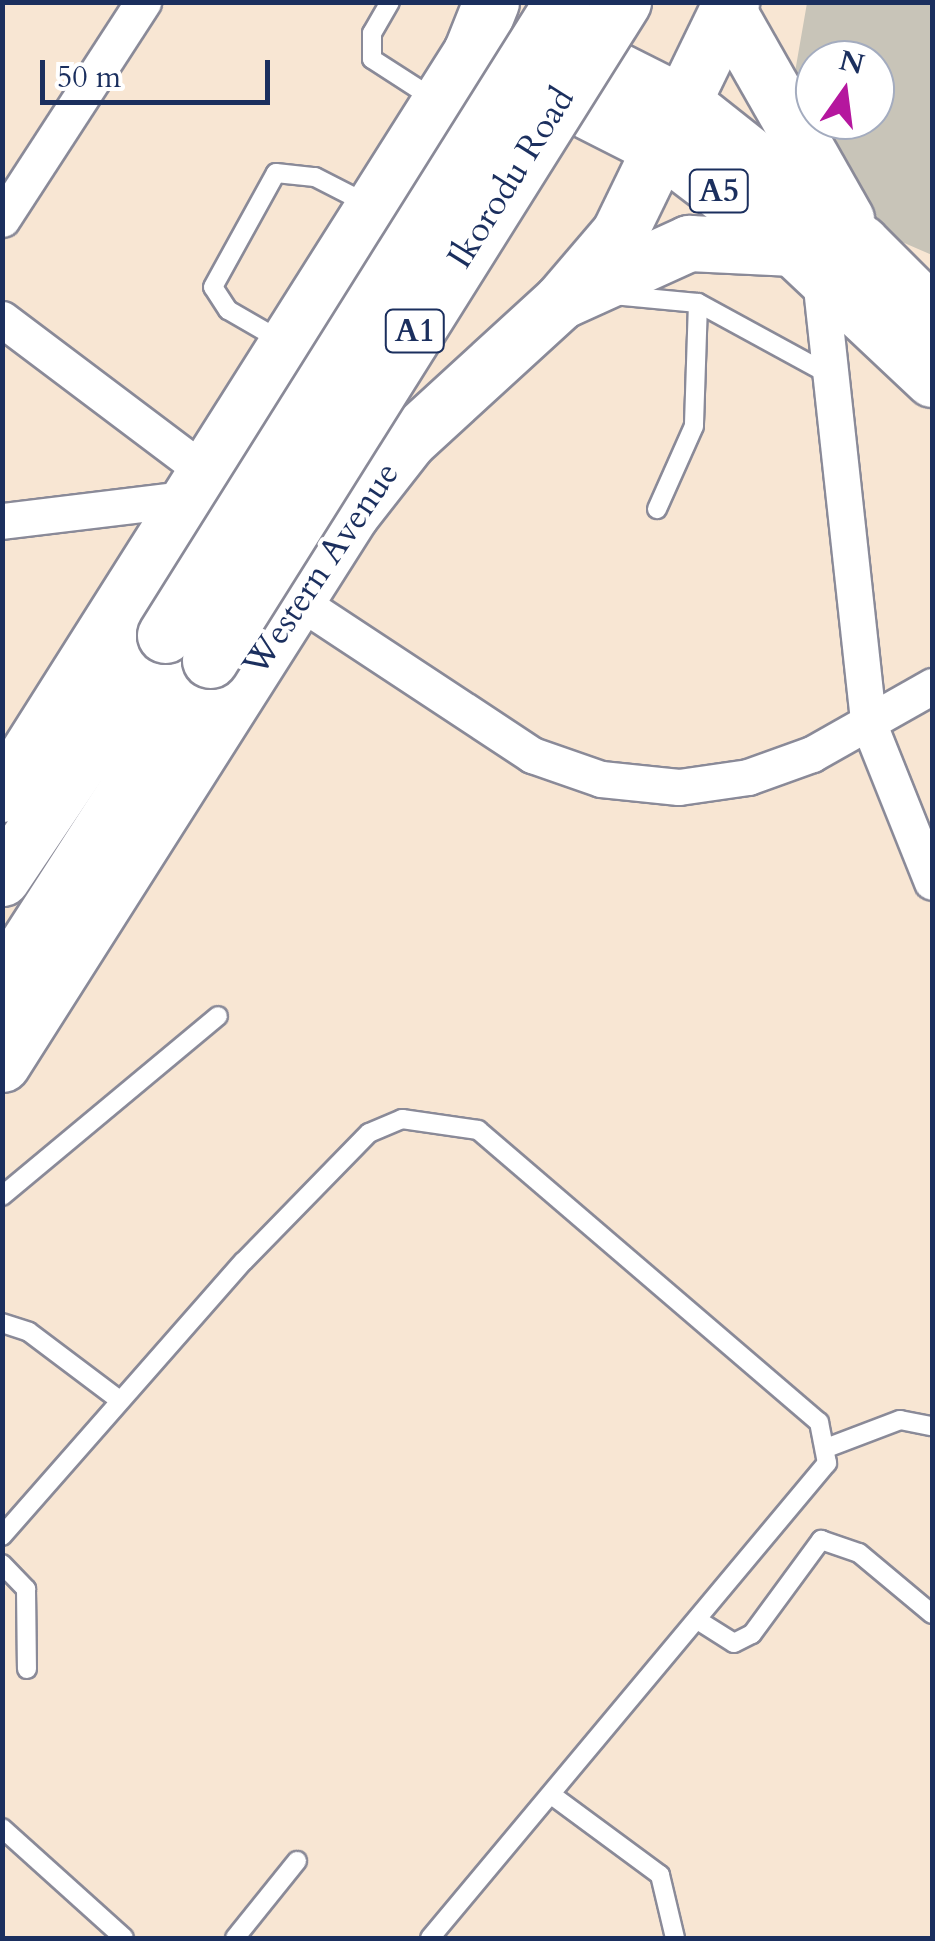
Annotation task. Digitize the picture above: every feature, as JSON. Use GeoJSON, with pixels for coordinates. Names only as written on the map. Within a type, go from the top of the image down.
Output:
{"type":"FeatureCollection","features":[{"type":"Feature","properties":{"kind":"main road","name":"A5"},"geometry":{"type":"LineString","coordinates":[[932,314],[861,242],[677,128],[470,52],[492,2],[626,81],[677,128],[807,263],[932,379]]}},
{"type":"Feature","properties":{"kind":"main road","name":"Ikorodu Road"},"geometry":{"type":"LineString","coordinates":[[187,647],[562,2]]}},
{"type":"Feature","properties":{"kind":"main road","name":"Ikorodu Road"},"geometry":{"type":"LineString","coordinates":[[187,647],[623,2]]}},
{"type":"Feature","properties":{"kind":"main road"},"geometry":{"type":"LineString","coordinates":[[729,7],[861,242]]}},
{"type":"Feature","properties":{"kind":"main road","name":"Western Avenue"},"geometry":{"type":"LineString","coordinates":[[2,1064],[297,600],[408,441],[570,296],[619,232],[677,128],[729,7]]}},
{"type":"Feature","properties":{"kind":"main road"},"geometry":{"type":"LineString","coordinates":[[3,794],[285,343],[443,104],[470,52]]}},
{"type":"Feature","properties":{"kind":"main road"},"geometry":{"type":"LineString","coordinates":[[570,296],[689,243],[807,263]]}},
{"type":"Feature","properties":{"kind":"main road","name":"Western Avenue"},"geometry":{"type":"LineString","coordinates":[[2,982],[187,647]]}},
{"type":"Feature","properties":{"kind":"main road","name":"A1"},"geometry":{"type":"LineString","coordinates":[[2,878],[187,647]]}},
{"type":"Feature","properties":{"kind":"street"},"geometry":{"type":"LineString","coordinates":[[2,219],[144,2]]}},
{"type":"Feature","properties":{"kind":"street"},"geometry":{"type":"LineString","coordinates":[[807,263],[828,374],[868,722],[932,882]]}},
{"type":"Feature","properties":{"kind":"street"},"geometry":{"type":"LineString","coordinates":[[2,320],[198,486]]}},
{"type":"Feature","properties":{"kind":"street"},"geometry":{"type":"LineString","coordinates":[[2,521],[198,486]]}},
{"type":"Feature","properties":{"kind":"street"},"geometry":{"type":"LineString","coordinates":[[297,600],[532,756],[601,779],[678,787],[748,777],[868,722],[932,686]]}},
{"type":"Feature","properties":{"kind":"lane"},"geometry":{"type":"LineString","coordinates":[[390,2],[372,33],[372,59],[443,104]]}},
{"type":"Feature","properties":{"kind":"lane"},"geometry":{"type":"LineString","coordinates":[[285,343],[228,310],[213,287],[276,173],[315,176],[375,208]]}},
{"type":"Feature","properties":{"kind":"lane"},"geometry":{"type":"LineString","coordinates":[[570,296],[698,303],[828,374]]}},
{"type":"Feature","properties":{"kind":"lane"},"geometry":{"type":"LineString","coordinates":[[657,509],[694,426],[698,303]]}},
{"type":"Feature","properties":{"kind":"lane"},"geometry":{"type":"LineString","coordinates":[[2,1196],[218,1016]]}},
{"type":"Feature","properties":{"kind":"lane"},"geometry":{"type":"LineString","coordinates":[[2,1536],[118,1399],[369,1133],[402,1118],[478,1130],[819,1422],[829,1447],[827,1464],[553,1796],[430,1938]]}},
{"type":"Feature","properties":{"kind":"lane"},"geometry":{"type":"LineString","coordinates":[[2,1322],[29,1332],[118,1399]]}},
{"type":"Feature","properties":{"kind":"lane"},"geometry":{"type":"LineString","coordinates":[[829,1447],[900,1420],[932,1426]]}},
{"type":"Feature","properties":{"kind":"lane"},"geometry":{"type":"LineString","coordinates":[[699,1621],[734,1643],[752,1634],[821,1540],[859,1553],[932,1614]]}},
{"type":"Feature","properties":{"kind":"lane"},"geometry":{"type":"LineString","coordinates":[[2,1564],[26,1589],[27,1669]]}},
{"type":"Feature","properties":{"kind":"lane"},"geometry":{"type":"LineString","coordinates":[[553,1796],[660,1875],[675,1938]]}},
{"type":"Feature","properties":{"kind":"lane"},"geometry":{"type":"LineString","coordinates":[[2,1828],[124,1938]]}},
{"type":"Feature","properties":{"kind":"lane"},"geometry":{"type":"LineString","coordinates":[[234,1938],[297,1861]]}},
{"type":"Feature","properties":{"kind":"shaded area"},"geometry":{"type":"Polygon","coordinates":[[[807,3],[932,3],[932,255],[775,187],[795,72],[795,140],[895,140],[895,40],[801,40],[807,3]]]}}]}
